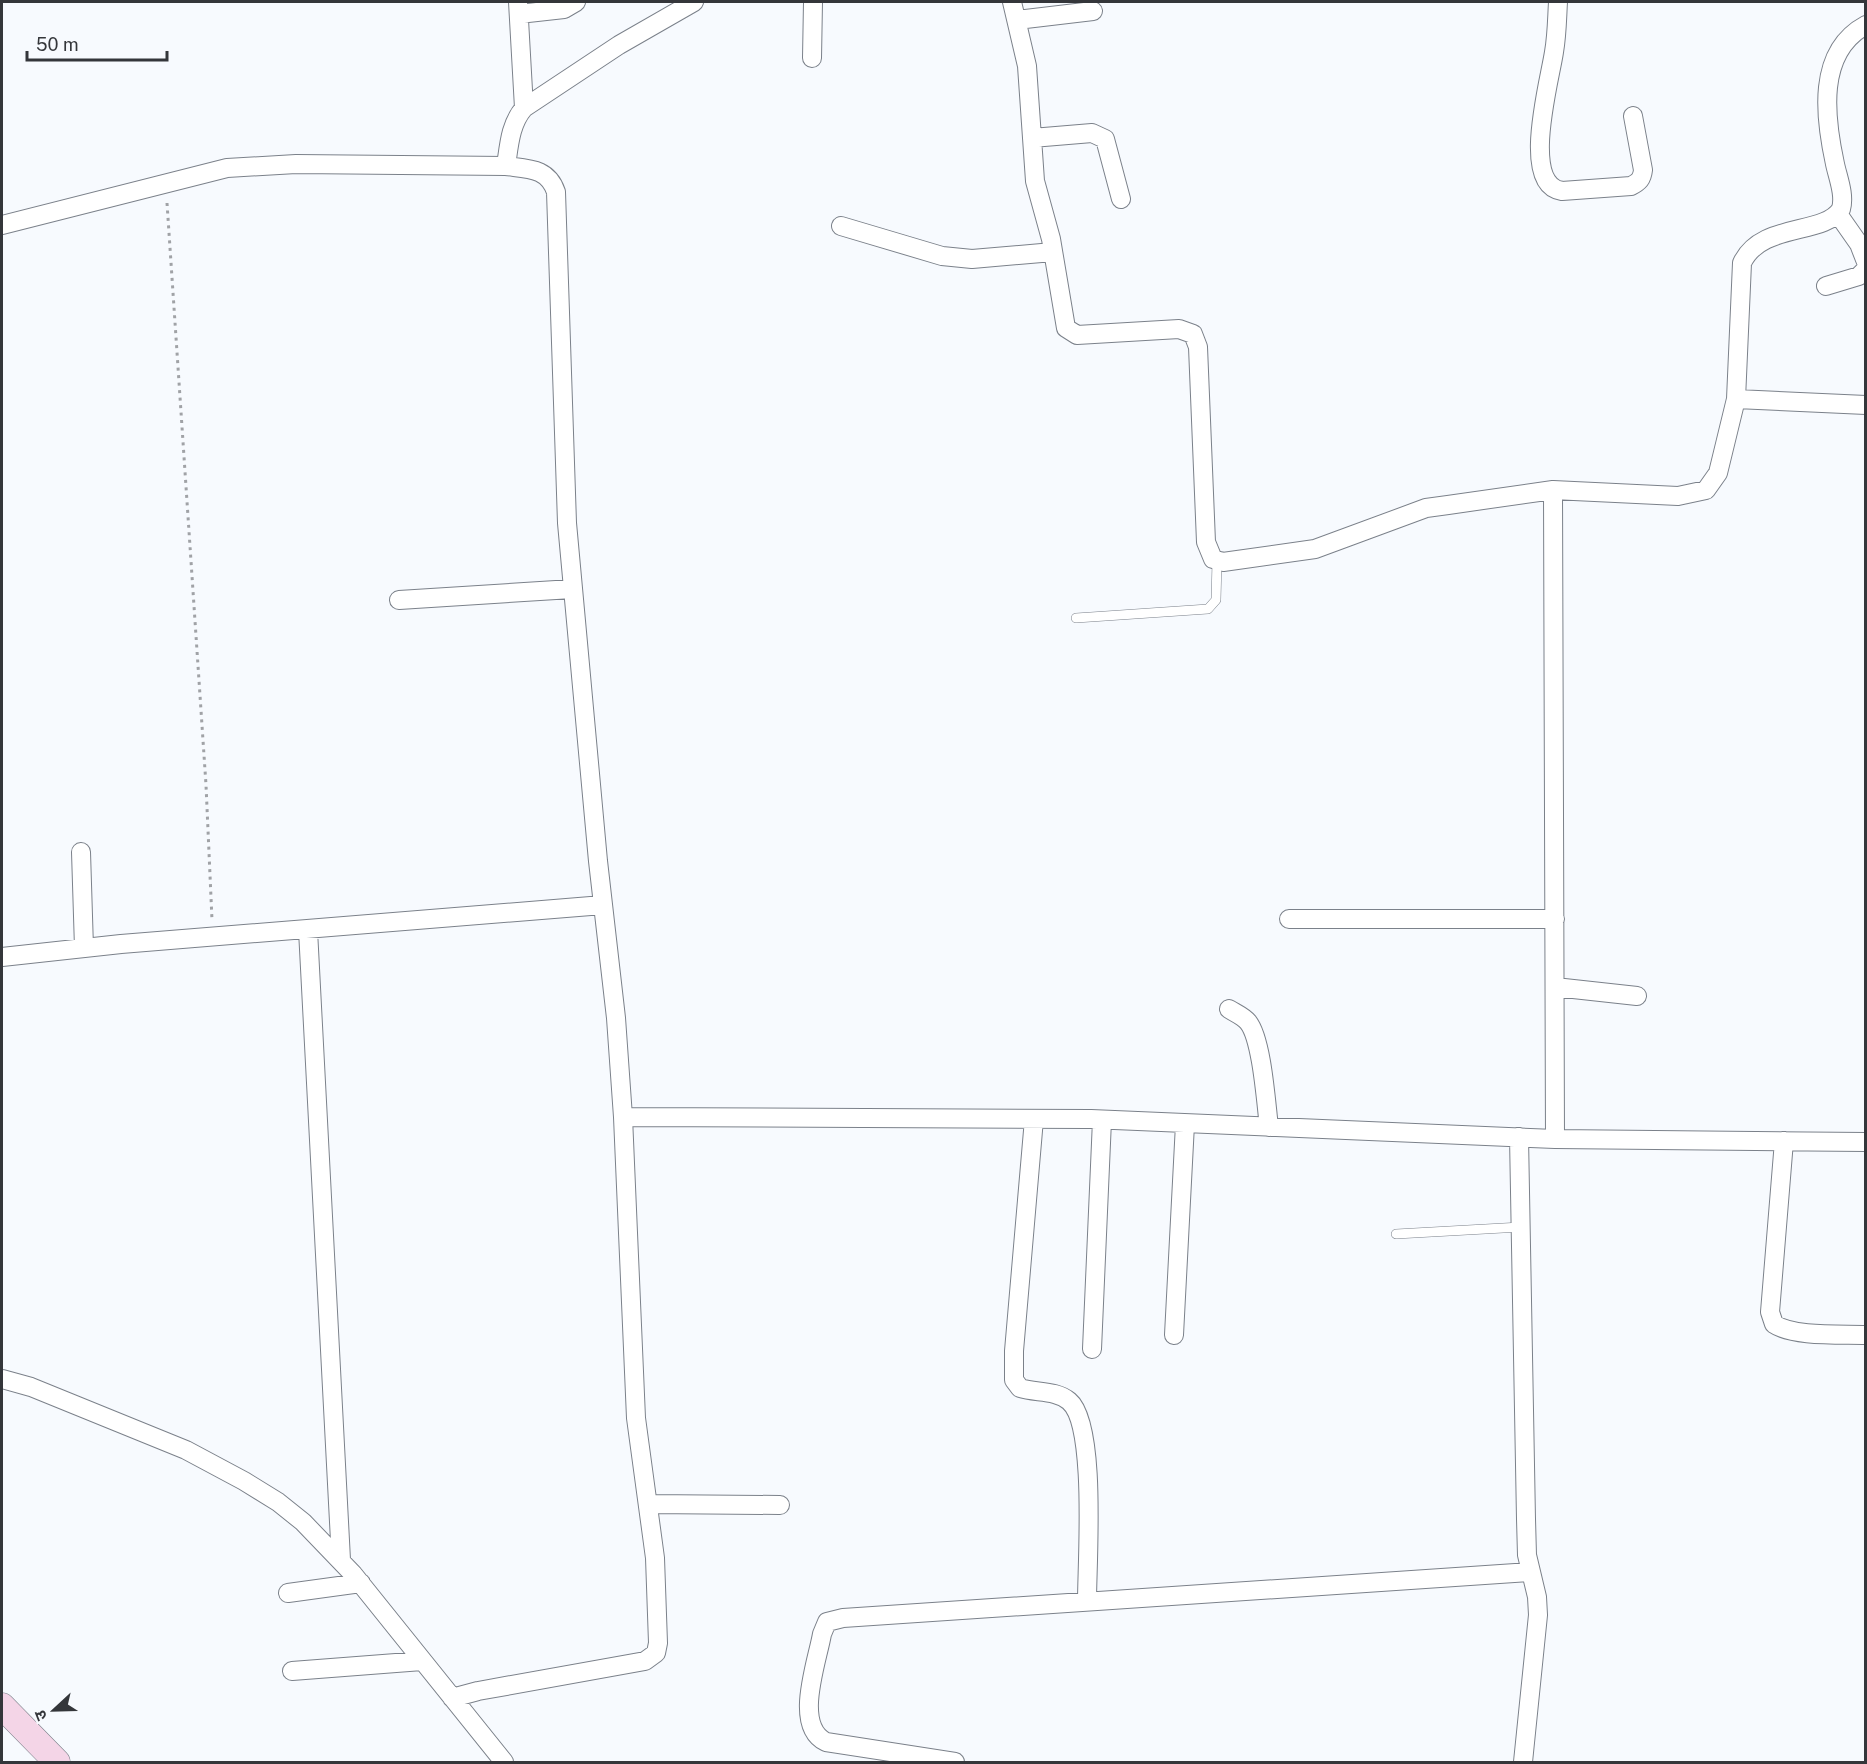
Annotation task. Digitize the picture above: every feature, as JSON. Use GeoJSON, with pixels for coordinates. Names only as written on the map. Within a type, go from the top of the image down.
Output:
{"type":"FeatureCollection","features":[{"type":"Feature","properties":{"kind":"street"},"geometry":{"type":"LineString","coordinates":[[524,108],[519,8],[564,9],[576,2]]}},
{"type":"Feature","properties":{"kind":"street"},"geometry":{"type":"LineString","coordinates":[[506,166],[514,123],[524,108],[619,45],[694,2]]}},
{"type":"Feature","properties":{"kind":"street"},"geometry":{"type":"LineString","coordinates":[[813,2],[813,58]]}},
{"type":"Feature","properties":{"kind":"street"},"geometry":{"type":"LineString","coordinates":[[1012,2],[1027,66],[1035,181],[1053,252],[1063,320],[1070,333],[1077,335],[1179,328],[1187,330],[1196,339],[1206,542],[1209,555],[1217,561],[1315,549],[1426,508],[1553,490],[1678,496],[1706,490],[1718,473],[1736,399],[1741,276],[1748,251],[1760,242],[1838,214],[1843,204],[1827,128],[1827,91],[1840,49],[1854,33],[1866,25]]}},
{"type":"Feature","properties":{"kind":"street"},"geometry":{"type":"LineString","coordinates":[[1558,2],[1555,49],[1540,135],[1543,174],[1548,185],[1553,190],[1562,191],[1631,186],[1637,183],[1642,178],[1643,170],[1633,116]]}},
{"type":"Feature","properties":{"kind":"street"},"geometry":{"type":"LineString","coordinates":[[1017,20],[1093,10]]}},
{"type":"Feature","properties":{"kind":"street"},"geometry":{"type":"LineString","coordinates":[[1032,138],[1092,134],[1105,139],[1121,199]]}},
{"type":"Feature","properties":{"kind":"street"},"geometry":{"type":"LineString","coordinates":[[2,225],[227,168],[296,164],[506,166],[547,174],[552,180],[555,192],[562,410],[572,589],[616,1018],[624,1117],[636,1418],[655,1558],[658,1631],[656,1653],[651,1658],[452,1698]]}},
{"type":"Feature","properties":{"kind":"street"},"geometry":{"type":"LineString","coordinates":[[1838,214],[1859,244],[1866,262]]}},
{"type":"Feature","properties":{"kind":"street"},"geometry":{"type":"LineString","coordinates":[[841,226],[942,256],[972,259],[1053,252]]}},
{"type":"Feature","properties":{"kind":"street"},"geometry":{"type":"LineString","coordinates":[[1826,286],[1859,276],[1866,269]]}},
{"type":"Feature","properties":{"kind":"street"},"geometry":{"type":"LineString","coordinates":[[1736,399],[1866,405]]}},
{"type":"Feature","properties":{"kind":"street"},"geometry":{"type":"LineString","coordinates":[[1553,490],[1556,1139]]}},
{"type":"Feature","properties":{"kind":"street"},"geometry":{"type":"LineString","coordinates":[[399,600],[572,589]]}},
{"type":"Feature","properties":{"kind":"street"},"geometry":{"type":"LineString","coordinates":[[81,852],[84,948]]}},
{"type":"Feature","properties":{"kind":"street"},"geometry":{"type":"LineString","coordinates":[[2,957],[84,948],[603,905]]}},
{"type":"Feature","properties":{"kind":"street"},"geometry":{"type":"LineString","coordinates":[[1289,919],[1555,919]]}},
{"type":"Feature","properties":{"kind":"street"},"geometry":{"type":"LineString","coordinates":[[308,930],[341,1560]]}},
{"type":"Feature","properties":{"kind":"street"},"geometry":{"type":"LineString","coordinates":[[1555,987],[1638,996]]}},
{"type":"Feature","properties":{"kind":"street"},"geometry":{"type":"LineString","coordinates":[[1229,1009],[1247,1021],[1252,1029],[1261,1063],[1269,1127]]}},
{"type":"Feature","properties":{"kind":"street"},"geometry":{"type":"LineString","coordinates":[[624,1117],[1102,1120],[1556,1139],[1866,1142]]}},
{"type":"Feature","properties":{"kind":"street"},"geometry":{"type":"LineString","coordinates":[[1034,1119],[1014,1351],[1014,1380],[1020,1389],[1060,1395],[1076,1408],[1081,1421],[1086,1448],[1087,1601]]}},
{"type":"Feature","properties":{"kind":"street"},"geometry":{"type":"LineString","coordinates":[[1092,1349],[1102,1120]]}},
{"type":"Feature","properties":{"kind":"street"},"geometry":{"type":"LineString","coordinates":[[1174,1335],[1185,1124]]}},
{"type":"Feature","properties":{"kind":"street"},"geometry":{"type":"LineString","coordinates":[[1520,1137],[1526,1519],[1530,1572],[1537,1597],[1538,1615],[1523,1762]]}},
{"type":"Feature","properties":{"kind":"street"},"geometry":{"type":"LineString","coordinates":[[1784,1141],[1770,1312],[1774,1324],[1789,1330],[1866,1335]]}},
{"type":"Feature","properties":{"kind":"street"},"geometry":{"type":"LineString","coordinates":[[2,1379],[31,1387],[186,1450],[244,1480],[295,1515],[361,1583],[504,1762]]}},
{"type":"Feature","properties":{"kind":"street"},"geometry":{"type":"LineString","coordinates":[[648,1504],[780,1505]]}},
{"type":"Feature","properties":{"kind":"street"},"geometry":{"type":"LineString","coordinates":[[955,1762],[826,1742],[817,1738],[809,1724],[807,1714],[822,1634],[827,1622],[843,1618],[1530,1572]]}},
{"type":"Feature","properties":{"kind":"street"},"geometry":{"type":"LineString","coordinates":[[288,1593],[361,1583]]}},
{"type":"Feature","properties":{"kind":"street"},"geometry":{"type":"LineString","coordinates":[[292,1671],[422,1660]]}},
{"type":"Feature","properties":{"kind":"street"},"geometry":{"type":"LineString","coordinates":[[2,1706],[57,1762]]}},
{"type":"Feature","properties":{"kind":"lane"},"geometry":{"type":"LineString","coordinates":[[1076,618],[1208,609],[1216,600],[1217,561]]}},
{"type":"Feature","properties":{"kind":"lane"},"geometry":{"type":"LineString","coordinates":[[1396,1234],[1521,1227]]}},
{"type":"Feature","properties":{"kind":"path"},"geometry":{"type":"LineString","coordinates":[[165,182],[205,773],[213,937]]}}]}
